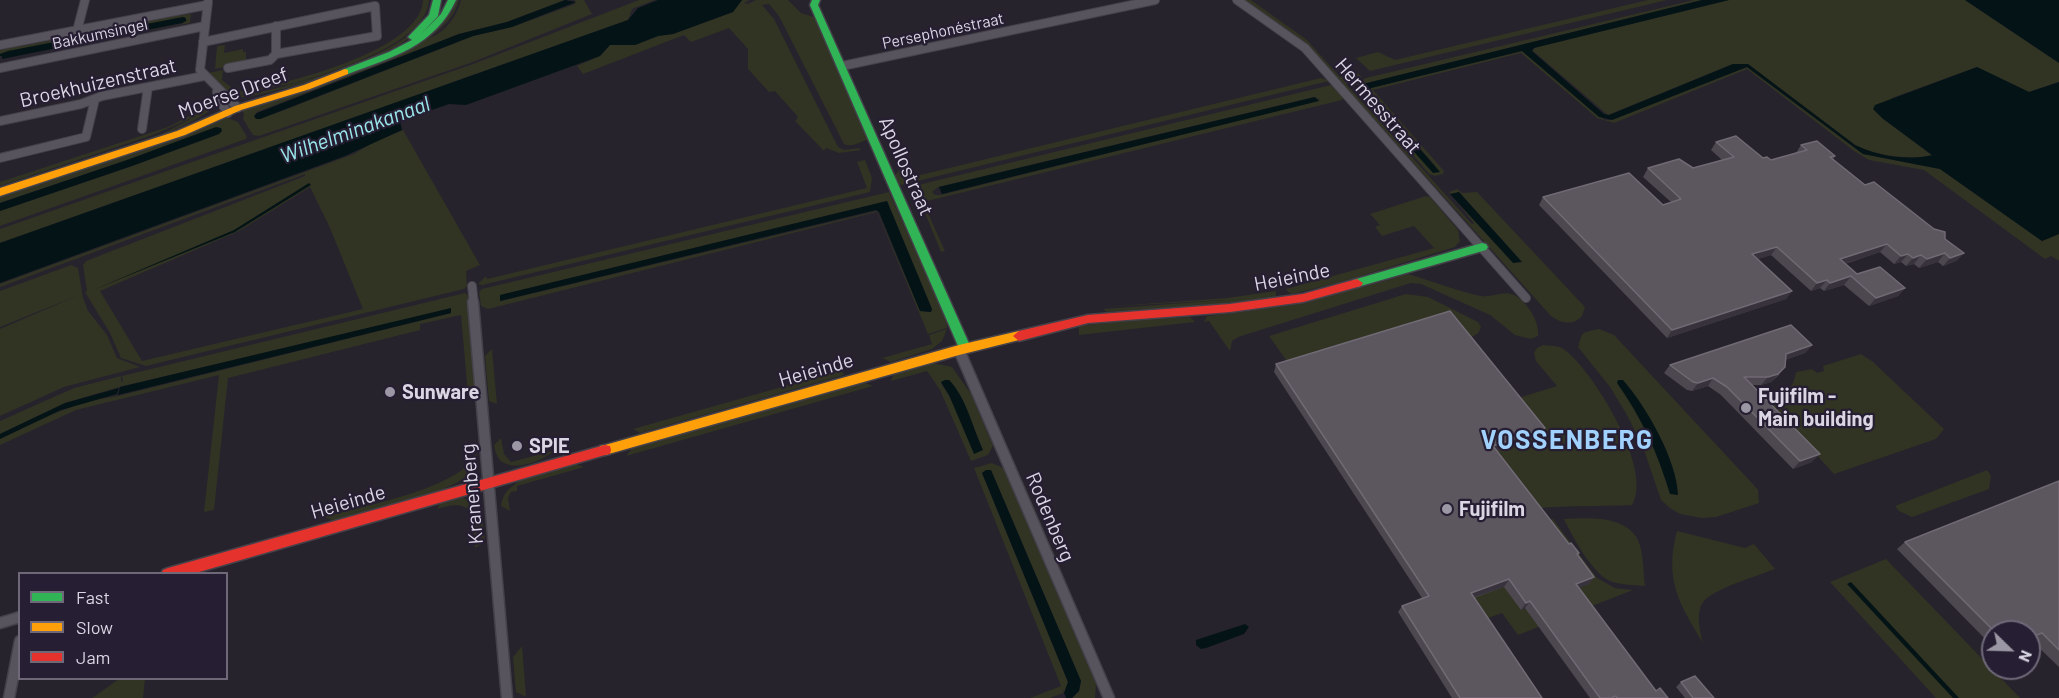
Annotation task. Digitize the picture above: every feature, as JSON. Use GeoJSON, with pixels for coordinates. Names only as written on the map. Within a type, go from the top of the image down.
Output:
{"type":"FeatureCollection","features":[{"type":"Feature","properties":{"kind":"street"},"geometry":{"type":"LineString","coordinates":[[77,31],[85,0]]}},
{"type":"Feature","properties":{"kind":"street","name":"Moerse Dreef"},"geometry":{"type":"LineString","coordinates":[[384,55],[422,30],[433,16],[437,0]]}},
{"type":"Feature","properties":{"kind":"street","name":"Moerse Dreef"},"geometry":{"type":"LineString","coordinates":[[0,192],[160,138],[231,108],[318,81],[414,44],[432,31],[447,15],[452,0]]}},
{"type":"Feature","properties":{"kind":"street","name":"Apollostraat"},"geometry":{"type":"LineString","coordinates":[[816,0],[814,5],[818,17],[842,66],[962,349]]}},
{"type":"Feature","properties":{"kind":"street","name":"Persephonéstraat"},"geometry":{"type":"LineString","coordinates":[[842,66],[1155,0]]}},
{"type":"Feature","properties":{"kind":"street","name":"Hermesstraat"},"geometry":{"type":"LineString","coordinates":[[1237,0],[1305,48],[1526,298]]}},
{"type":"Feature","properties":{"kind":"street"},"geometry":{"type":"LineString","coordinates":[[0,45],[208,3],[200,70],[217,91],[217,97],[231,108]]}},
{"type":"Feature","properties":{"kind":"street"},"geometry":{"type":"LineString","coordinates":[[203,42],[378,3],[377,36],[276,54],[270,60],[228,68]]}},
{"type":"Feature","properties":{"kind":"street","name":"Bakkumsingel"},"geometry":{"type":"LineString","coordinates":[[0,68],[205,26]]}},
{"type":"Feature","properties":{"kind":"street"},"geometry":{"type":"LineString","coordinates":[[276,26],[276,54]]}},
{"type":"Feature","properties":{"kind":"street","name":"Broekhuizenstraat"},"geometry":{"type":"LineString","coordinates":[[0,121],[204,76]]}},
{"type":"Feature","properties":{"kind":"street"},"geometry":{"type":"LineString","coordinates":[[142,129],[148,87]]}},
{"type":"Feature","properties":{"kind":"street"},"geometry":{"type":"LineString","coordinates":[[0,158],[86,137],[95,99]]}},
{"type":"Feature","properties":{"kind":"street","name":"Heieinde"},"geometry":{"type":"LineString","coordinates":[[172,572],[962,349],[1088,319],[1230,308],[1303,298],[1482,247]]}},
{"type":"Feature","properties":{"kind":"street","name":"Kranenberg"},"geometry":{"type":"LineString","coordinates":[[472,286],[507,698]]}},
{"type":"Feature","properties":{"kind":"street","name":"Rodenberg"},"geometry":{"type":"LineString","coordinates":[[962,349],[1109,698]]}},
{"type":"Feature","properties":{"kind":"street"},"geometry":{"type":"LineString","coordinates":[[0,622],[18,618]]}},
{"type":"Feature","properties":{"kind":"street"},"geometry":{"type":"LineString","coordinates":[[9,698],[18,651]]}},
{"type":"Feature","properties":{"kind":"green space"},"geometry":{"type":"Polygon","coordinates":[[[423,0],[429,0],[424,16],[412,30],[395,43],[352,64],[295,83],[260,89],[241,96],[262,92],[289,85],[320,76],[352,65],[382,52],[407,36],[425,19],[432,0],[434,0],[423,24],[417,32],[402,43],[357,65],[331,74],[278,90],[237,98],[231,96],[208,73],[223,70],[222,80],[237,92],[314,74],[375,50],[400,35],[416,18],[423,0]]]}},
{"type":"Feature","properties":{"kind":"green space"},"geometry":{"type":"Polygon","coordinates":[[[456,0],[459,0],[451,17],[429,38],[435,36],[450,23],[461,0],[565,0],[507,22],[459,34],[257,112],[254,116],[260,119],[473,36],[512,27],[575,4],[575,0],[584,0],[592,14],[473,62],[259,136],[253,135],[243,119],[244,114],[241,109],[402,50],[452,12],[456,0]]]}},
{"type":"Feature","properties":{"kind":"green space"},"geometry":{"type":"Polygon","coordinates":[[[639,0],[654,0],[632,9],[628,20],[0,243],[0,229],[473,64],[639,0]]]}},
{"type":"Feature","properties":{"kind":"green space"},"geometry":{"type":"Polygon","coordinates":[[[742,0],[750,0],[744,3],[748,4],[756,0],[788,0],[801,13],[814,17],[868,139],[856,144],[844,144],[779,16],[769,4],[762,5],[774,19],[838,147],[844,150],[859,148],[861,150],[839,153],[826,148],[824,151],[795,121],[798,117],[775,91],[769,92],[748,69],[748,49],[729,28],[691,42],[684,35],[583,74],[577,66],[600,56],[610,45],[635,45],[733,12],[742,0]]]}},
{"type":"Feature","properties":{"kind":"green space"},"geometry":{"type":"Polygon","coordinates":[[[1244,0],[1251,0],[1307,40],[1340,77],[1357,73],[1362,77],[1346,84],[1472,224],[1474,223],[1454,199],[1495,243],[1521,261],[1459,192],[1451,195],[1449,192],[1457,189],[1462,193],[1477,192],[1585,307],[1582,316],[1567,323],[1551,316],[1314,52],[1293,34],[1244,0]]]}},
{"type":"Feature","properties":{"kind":"green space"},"geometry":{"type":"Polygon","coordinates":[[[1648,0],[1667,0],[1370,71],[1356,58],[1378,52],[1395,60],[1648,0]]]}},
{"type":"Feature","properties":{"kind":"green space"},"geometry":{"type":"Polygon","coordinates":[[[1694,0],[1702,0],[1355,86],[1440,171],[1370,92],[1371,88],[1522,51],[1605,120],[1612,120],[1747,67],[1863,154],[1940,169],[2042,241],[2059,234],[2059,261],[2051,256],[2045,259],[1924,170],[1869,160],[1854,151],[1747,69],[1614,123],[1597,118],[1521,53],[1373,90],[1444,171],[1443,174],[1435,176],[1429,174],[1353,85],[1366,78],[1694,0]]]}},
{"type":"Feature","properties":{"kind":"green space"},"geometry":{"type":"Polygon","coordinates":[[[1729,0],[1965,0],[2059,63],[2059,82],[2029,92],[1977,67],[1892,98],[1882,118],[1933,156],[1903,157],[1884,155],[1855,145],[1748,64],[1733,64],[1608,115],[1532,50],[1729,0]]]}},
{"type":"Feature","properties":{"kind":"green space"},"geometry":{"type":"Polygon","coordinates":[[[191,10],[191,13],[177,16],[191,14],[190,23],[71,46],[182,24],[187,20],[183,17],[0,54],[0,50],[123,27],[74,36],[75,33],[191,10]]]}},
{"type":"Feature","properties":{"kind":"green space"},"geometry":{"type":"Polygon","coordinates":[[[225,45],[224,53],[243,49],[243,52],[246,52],[246,63],[215,69],[217,46],[225,45]]]}},
{"type":"Feature","properties":{"kind":"green space"},"geometry":{"type":"Polygon","coordinates":[[[1321,78],[1329,81],[901,185],[898,184],[895,176],[899,170],[907,168],[912,177],[1321,78]]]}},
{"type":"Feature","properties":{"kind":"green space"},"geometry":{"type":"Polygon","coordinates":[[[1331,85],[1343,97],[1342,100],[923,202],[945,251],[941,252],[914,186],[1331,85]],[[1314,97],[938,187],[932,192],[935,195],[941,195],[1320,100],[1314,97]]]}},
{"type":"Feature","properties":{"kind":"green space"},"geometry":{"type":"Polygon","coordinates":[[[211,99],[214,106],[200,117],[177,129],[114,153],[0,189],[164,133],[196,116],[153,135],[0,186],[0,182],[168,127],[193,114],[193,110],[211,99]]]}},
{"type":"Feature","properties":{"kind":"green space"},"geometry":{"type":"Polygon","coordinates":[[[225,117],[238,122],[246,139],[0,226],[0,211],[219,134],[195,135],[0,203],[0,195],[225,117]]]}},
{"type":"Feature","properties":{"kind":"green space"},"geometry":{"type":"Polygon","coordinates":[[[403,130],[480,265],[466,271],[467,286],[464,289],[146,366],[121,358],[110,333],[85,292],[87,291],[83,265],[86,261],[305,176],[305,174],[0,287],[0,284],[354,154],[372,143],[403,130]],[[310,187],[239,231],[100,291],[142,361],[363,309],[330,228],[310,187]]]}},
{"type":"Feature","properties":{"kind":"green space"},"geometry":{"type":"Polygon","coordinates":[[[865,160],[872,178],[870,192],[482,285],[478,284],[486,276],[487,279],[867,188],[857,162],[865,160]]]}},
{"type":"Feature","properties":{"kind":"green space"},"geometry":{"type":"Polygon","coordinates":[[[889,192],[946,319],[947,328],[928,334],[877,212],[488,309],[481,306],[479,292],[482,289],[889,192]],[[887,201],[501,295],[501,301],[877,211],[920,311],[931,312],[887,201]]]}},
{"type":"Feature","properties":{"kind":"green space"},"geometry":{"type":"Polygon","coordinates":[[[1426,196],[1430,197],[1458,230],[1460,241],[1455,247],[1341,282],[1292,294],[1288,292],[1286,289],[1434,248],[1414,226],[1382,236],[1375,227],[1380,225],[1370,214],[1426,196]]]}},
{"type":"Feature","properties":{"kind":"green space"},"geometry":{"type":"Polygon","coordinates":[[[71,265],[78,268],[83,298],[88,311],[107,335],[117,358],[140,367],[64,387],[0,416],[0,329],[79,295],[0,327],[0,291],[71,265]]]}},
{"type":"Feature","properties":{"kind":"green space"},"geometry":{"type":"Polygon","coordinates":[[[1408,274],[1481,296],[1506,293],[1514,295],[1531,311],[1537,324],[1538,336],[1531,339],[1515,335],[1490,315],[1421,284],[1411,283],[1238,337],[1232,341],[1230,351],[1209,321],[1204,322],[1207,316],[1309,300],[1408,274]]]}},
{"type":"Feature","properties":{"kind":"green space"},"geometry":{"type":"Polygon","coordinates":[[[1276,291],[1276,297],[1220,304],[1107,312],[1103,309],[1224,300],[1102,307],[1227,298],[1276,291]]]}},
{"type":"Feature","properties":{"kind":"green space"},"geometry":{"type":"Polygon","coordinates":[[[465,293],[468,295],[475,388],[468,395],[461,315],[420,324],[420,330],[228,378],[214,510],[204,512],[219,375],[76,410],[0,445],[0,439],[4,436],[47,416],[88,401],[118,396],[451,313],[451,309],[119,387],[65,403],[0,434],[0,421],[74,388],[121,376],[121,382],[123,381],[122,376],[465,293]]]}},
{"type":"Feature","properties":{"kind":"green space"},"geometry":{"type":"Polygon","coordinates":[[[1406,294],[1428,297],[1478,322],[1480,330],[1474,336],[1463,339],[1291,367],[1269,336],[1406,294]]]}},
{"type":"Feature","properties":{"kind":"green space"},"geometry":{"type":"Polygon","coordinates":[[[1190,317],[1195,322],[1079,335],[1079,326],[1190,317]]]}},
{"type":"Feature","properties":{"kind":"green space"},"geometry":{"type":"Polygon","coordinates":[[[947,329],[942,341],[932,349],[891,362],[882,358],[932,344],[929,335],[947,329]]]}},
{"type":"Feature","properties":{"kind":"green space"},"geometry":{"type":"Polygon","coordinates":[[[1599,329],[1614,335],[1751,482],[1758,490],[1759,503],[1716,517],[1702,518],[1680,514],[1661,500],[1643,447],[1627,415],[1610,387],[1578,347],[1583,334],[1599,329]]]}},
{"type":"Feature","properties":{"kind":"green space"},"geometry":{"type":"Polygon","coordinates":[[[1543,345],[1563,348],[1591,379],[1605,399],[1628,446],[1635,469],[1637,489],[1632,505],[1520,510],[1476,518],[1453,526],[1462,535],[1503,523],[1553,519],[1597,578],[1615,588],[1633,590],[1518,635],[1502,613],[1488,618],[1542,698],[1534,698],[1467,600],[1490,591],[1475,569],[1488,564],[1522,610],[1589,584],[1547,529],[1481,553],[1484,557],[1470,562],[1395,455],[1522,413],[1512,400],[1557,386],[1536,361],[1534,353],[1543,345]]]}},
{"type":"Feature","properties":{"kind":"green space"},"geometry":{"type":"Polygon","coordinates":[[[492,349],[497,404],[489,401],[485,356],[492,349]]]}},
{"type":"Feature","properties":{"kind":"green space"},"geometry":{"type":"Polygon","coordinates":[[[1861,354],[1873,362],[1944,429],[1936,439],[1834,474],[1764,397],[1786,392],[1795,379],[1796,372],[1812,369],[1817,373],[1824,371],[1823,366],[1861,354]]]}},
{"type":"Feature","properties":{"kind":"green space"},"geometry":{"type":"Polygon","coordinates":[[[933,363],[952,367],[971,394],[993,446],[988,455],[971,461],[940,390],[927,371],[891,381],[894,373],[933,363]],[[949,380],[941,382],[942,385],[983,450],[955,387],[949,380]]]}},
{"type":"Feature","properties":{"kind":"green space"},"geometry":{"type":"Polygon","coordinates":[[[842,370],[844,375],[640,433],[633,429],[842,370]]]}},
{"type":"Feature","properties":{"kind":"green space"},"geometry":{"type":"Polygon","coordinates":[[[863,382],[873,386],[626,456],[633,447],[863,382]]]}},
{"type":"Feature","properties":{"kind":"green space"},"geometry":{"type":"Polygon","coordinates":[[[501,438],[504,454],[511,462],[553,451],[535,462],[519,466],[511,465],[504,463],[496,454],[494,445],[501,438]]]}},
{"type":"Feature","properties":{"kind":"green space"},"geometry":{"type":"Polygon","coordinates":[[[476,453],[477,460],[472,471],[451,486],[419,498],[334,521],[325,517],[384,502],[432,486],[467,465],[476,453]]]}},
{"type":"Feature","properties":{"kind":"green space"},"geometry":{"type":"Polygon","coordinates":[[[992,463],[1003,468],[1096,684],[1095,698],[1072,698],[1079,691],[1081,681],[991,470],[982,473],[1068,682],[1064,693],[1063,690],[1063,693],[1050,698],[1030,698],[1061,686],[974,468],[992,463]]]}},
{"type":"Feature","properties":{"kind":"green space"},"geometry":{"type":"Polygon","coordinates":[[[575,464],[584,467],[517,486],[517,491],[511,492],[508,498],[510,511],[501,506],[504,496],[519,481],[542,472],[575,464]]]}},
{"type":"Feature","properties":{"kind":"green space"},"geometry":{"type":"Polygon","coordinates":[[[1987,470],[1991,476],[1989,489],[1912,517],[1899,511],[1895,506],[1987,470]]]}},
{"type":"Feature","properties":{"kind":"green space"},"geometry":{"type":"Polygon","coordinates":[[[463,498],[475,504],[483,521],[485,542],[475,548],[472,512],[459,506],[437,509],[441,502],[463,498]]]}},
{"type":"Feature","properties":{"kind":"green space"},"geometry":{"type":"Polygon","coordinates":[[[1564,519],[1605,520],[1624,526],[1632,532],[1638,540],[1641,551],[1645,586],[1608,580],[1595,569],[1564,519]]]}},
{"type":"Feature","properties":{"kind":"green space"},"geometry":{"type":"Polygon","coordinates":[[[1677,531],[1745,548],[1754,544],[1775,569],[1727,587],[1704,601],[1699,616],[1703,643],[1687,616],[1676,590],[1672,564],[1677,531]]]}},
{"type":"Feature","properties":{"kind":"green space"},"geometry":{"type":"Polygon","coordinates":[[[1886,559],[1981,658],[1981,680],[2003,680],[2020,698],[1936,698],[1830,582],[1886,559]]]}},
{"type":"Feature","properties":{"kind":"green space"},"geometry":{"type":"Polygon","coordinates":[[[522,646],[526,697],[516,692],[513,657],[522,646]]]}},
{"type":"Feature","properties":{"kind":"green space"},"geometry":{"type":"Polygon","coordinates":[[[118,680],[145,680],[143,698],[92,698],[118,680]]]}},
{"type":"Feature","properties":{"kind":"water"},"geometry":{"type":"Polygon","coordinates":[[[565,0],[576,2],[512,27],[473,36],[260,119],[254,116],[459,34],[507,22],[565,0]]]}},
{"type":"Feature","properties":{"kind":"water","name":"Wilhelminakanaal"},"geometry":{"type":"Polygon","coordinates":[[[658,0],[742,0],[733,12],[673,34],[658,36],[635,45],[610,45],[600,56],[466,105],[449,104],[400,121],[402,130],[345,156],[0,283],[0,243],[628,20],[638,8],[658,0]]]}},
{"type":"Feature","properties":{"kind":"water"},"geometry":{"type":"Polygon","coordinates":[[[1702,0],[1729,0],[1534,48],[1532,51],[1604,114],[1609,115],[1733,64],[1748,64],[1855,145],[1883,155],[1913,158],[1932,155],[1882,118],[1873,109],[1875,105],[1977,67],[2029,92],[2059,82],[2059,234],[2042,241],[1940,169],[1863,154],[1747,67],[1612,120],[1599,117],[1522,51],[1371,88],[1370,92],[1440,172],[1433,173],[1355,86],[1702,0]]]}},
{"type":"Feature","properties":{"kind":"water"},"geometry":{"type":"Polygon","coordinates":[[[1965,0],[2059,0],[2059,63],[1965,0]]]}},
{"type":"Feature","properties":{"kind":"water"},"geometry":{"type":"Polygon","coordinates":[[[183,17],[186,21],[182,23],[2,59],[0,56],[8,51],[183,17]]]}},
{"type":"Feature","properties":{"kind":"water"},"geometry":{"type":"Polygon","coordinates":[[[1315,97],[1319,101],[942,194],[939,187],[1315,97]]]}},
{"type":"Feature","properties":{"kind":"water"},"geometry":{"type":"Polygon","coordinates":[[[216,127],[221,128],[222,131],[219,134],[0,211],[0,203],[216,127]]]}},
{"type":"Feature","properties":{"kind":"water"},"geometry":{"type":"Polygon","coordinates":[[[309,183],[311,185],[235,232],[93,290],[234,230],[309,183]]]}},
{"type":"Feature","properties":{"kind":"water"},"geometry":{"type":"Polygon","coordinates":[[[1459,192],[1522,262],[1513,263],[1450,194],[1459,192]]]}},
{"type":"Feature","properties":{"kind":"water"},"geometry":{"type":"Polygon","coordinates":[[[887,201],[932,309],[931,312],[920,311],[879,212],[876,210],[500,301],[500,295],[887,201]]]}},
{"type":"Feature","properties":{"kind":"water"},"geometry":{"type":"Polygon","coordinates":[[[451,308],[451,313],[118,395],[120,387],[451,308]]]}},
{"type":"Feature","properties":{"kind":"water"},"geometry":{"type":"Polygon","coordinates":[[[949,380],[960,395],[983,450],[974,454],[949,395],[941,382],[949,380]]]}},
{"type":"Feature","properties":{"kind":"water"},"geometry":{"type":"Polygon","coordinates":[[[1618,380],[1623,380],[1632,391],[1659,434],[1672,466],[1678,495],[1670,494],[1648,437],[1617,383],[1618,380]]]}},
{"type":"Feature","properties":{"kind":"water"},"geometry":{"type":"Polygon","coordinates":[[[119,388],[117,394],[61,410],[0,439],[0,434],[65,403],[119,388]]]}},
{"type":"Feature","properties":{"kind":"water"},"geometry":{"type":"Polygon","coordinates":[[[991,470],[1081,681],[1079,691],[1072,698],[1066,698],[1064,693],[1068,682],[982,473],[991,470]]]}},
{"type":"Feature","properties":{"kind":"water"},"geometry":{"type":"Polygon","coordinates":[[[1851,582],[1959,698],[1953,698],[1847,584],[1851,582]]]}},
{"type":"Feature","properties":{"kind":"water"},"geometry":{"type":"Polygon","coordinates":[[[1245,624],[1249,627],[1244,634],[1206,648],[1201,649],[1196,645],[1196,640],[1245,624]]]}},
{"type":"Feature","properties":{"kind":"building"},"geometry":{"type":"Polygon","coordinates":[[[1736,136],[1763,158],[1767,157],[1771,160],[1807,150],[1801,145],[1817,141],[1835,156],[1830,157],[1865,185],[1874,182],[1934,229],[1945,232],[1945,239],[1964,253],[1950,258],[1945,253],[1927,259],[1921,255],[1913,258],[1908,254],[1901,256],[1887,244],[1840,259],[1857,274],[1880,267],[1905,288],[1876,298],[1851,276],[1830,283],[1827,280],[1817,283],[1777,247],[1752,254],[1792,291],[1672,330],[1543,197],[1629,173],[1663,205],[1681,199],[1648,168],[1679,159],[1693,168],[1734,157],[1716,142],[1736,136]]]}},
{"type":"Feature","properties":{"kind":"building","name":"Fujifilm"},"geometry":{"type":"Polygon","coordinates":[[[1450,311],[1545,428],[1493,446],[1569,544],[1571,543],[1579,553],[1577,554],[1594,577],[1576,584],[1656,691],[1660,688],[1668,698],[1617,698],[1616,696],[1600,698],[1530,601],[1526,603],[1509,579],[1471,593],[1542,698],[1460,698],[1402,606],[1429,596],[1276,364],[1450,311]]]}},
{"type":"Feature","properties":{"kind":"building","name":"Fujifilm - Main building"},"geometry":{"type":"Polygon","coordinates":[[[1791,325],[1812,345],[1786,354],[1785,367],[1778,374],[1768,377],[1744,377],[1820,454],[1800,461],[1727,387],[1713,378],[1698,383],[1693,382],[1670,365],[1791,325]]]}},
{"type":"Feature","properties":{"kind":"building"},"geometry":{"type":"Polygon","coordinates":[[[2059,481],[2059,650],[2041,633],[2041,620],[1983,620],[1905,542],[2059,481]]]}},
{"type":"Feature","properties":{"kind":"building"},"geometry":{"type":"Polygon","coordinates":[[[1695,676],[1714,698],[1693,698],[1681,682],[1695,676]]]}},
{"type":"Feature","properties":{"kind":"traffic: fast"},"geometry":{"type":"LineString","coordinates":[[413,37],[433,16],[437,0]]}},
{"type":"Feature","properties":{"kind":"traffic: fast"},"geometry":{"type":"LineString","coordinates":[[345,72],[392,54],[422,37],[445,15],[452,0]]}},
{"type":"Feature","properties":{"kind":"traffic: fast"},"geometry":{"type":"LineString","coordinates":[[816,0],[814,5],[965,348]]}},
{"type":"Feature","properties":{"kind":"traffic: fast"},"geometry":{"type":"LineString","coordinates":[[1357,283],[1482,247]]}},
{"type":"Feature","properties":{"kind":"traffic: slow"},"geometry":{"type":"LineString","coordinates":[[0,192],[181,133],[238,108],[307,87],[345,72]]}},
{"type":"Feature","properties":{"kind":"traffic: slow"},"geometry":{"type":"LineString","coordinates":[[605,450],[959,350],[1019,336]]}},
{"type":"Feature","properties":{"kind":"traffic: jam"},"geometry":{"type":"LineString","coordinates":[[1019,336],[1088,319],[1230,308],[1303,298],[1357,283]]}},
{"type":"Feature","properties":{"kind":"traffic: jam"},"geometry":{"type":"LineString","coordinates":[[175,572],[605,450]]}},
{"type":"Feature","properties":{"kind":"place","name":"Sunware"},"geometry":{"type":"Point","coordinates":[390,392]}},
{"type":"Feature","properties":{"kind":"place","name":"Fujifilm - Main building"},"geometry":{"type":"Point","coordinates":[1746,408]}},
{"type":"Feature","properties":{"kind":"place","name":"SPIE"},"geometry":{"type":"Point","coordinates":[517,446]}},
{"type":"Feature","properties":{"kind":"place","name":"Fujifilm"},"geometry":{"type":"Point","coordinates":[1447,509]}},
{"type":"Feature","properties":{"kind":"district","name":"VOSSENBERG"},"geometry":{"type":"Point","coordinates":[1567,440]}}]}
